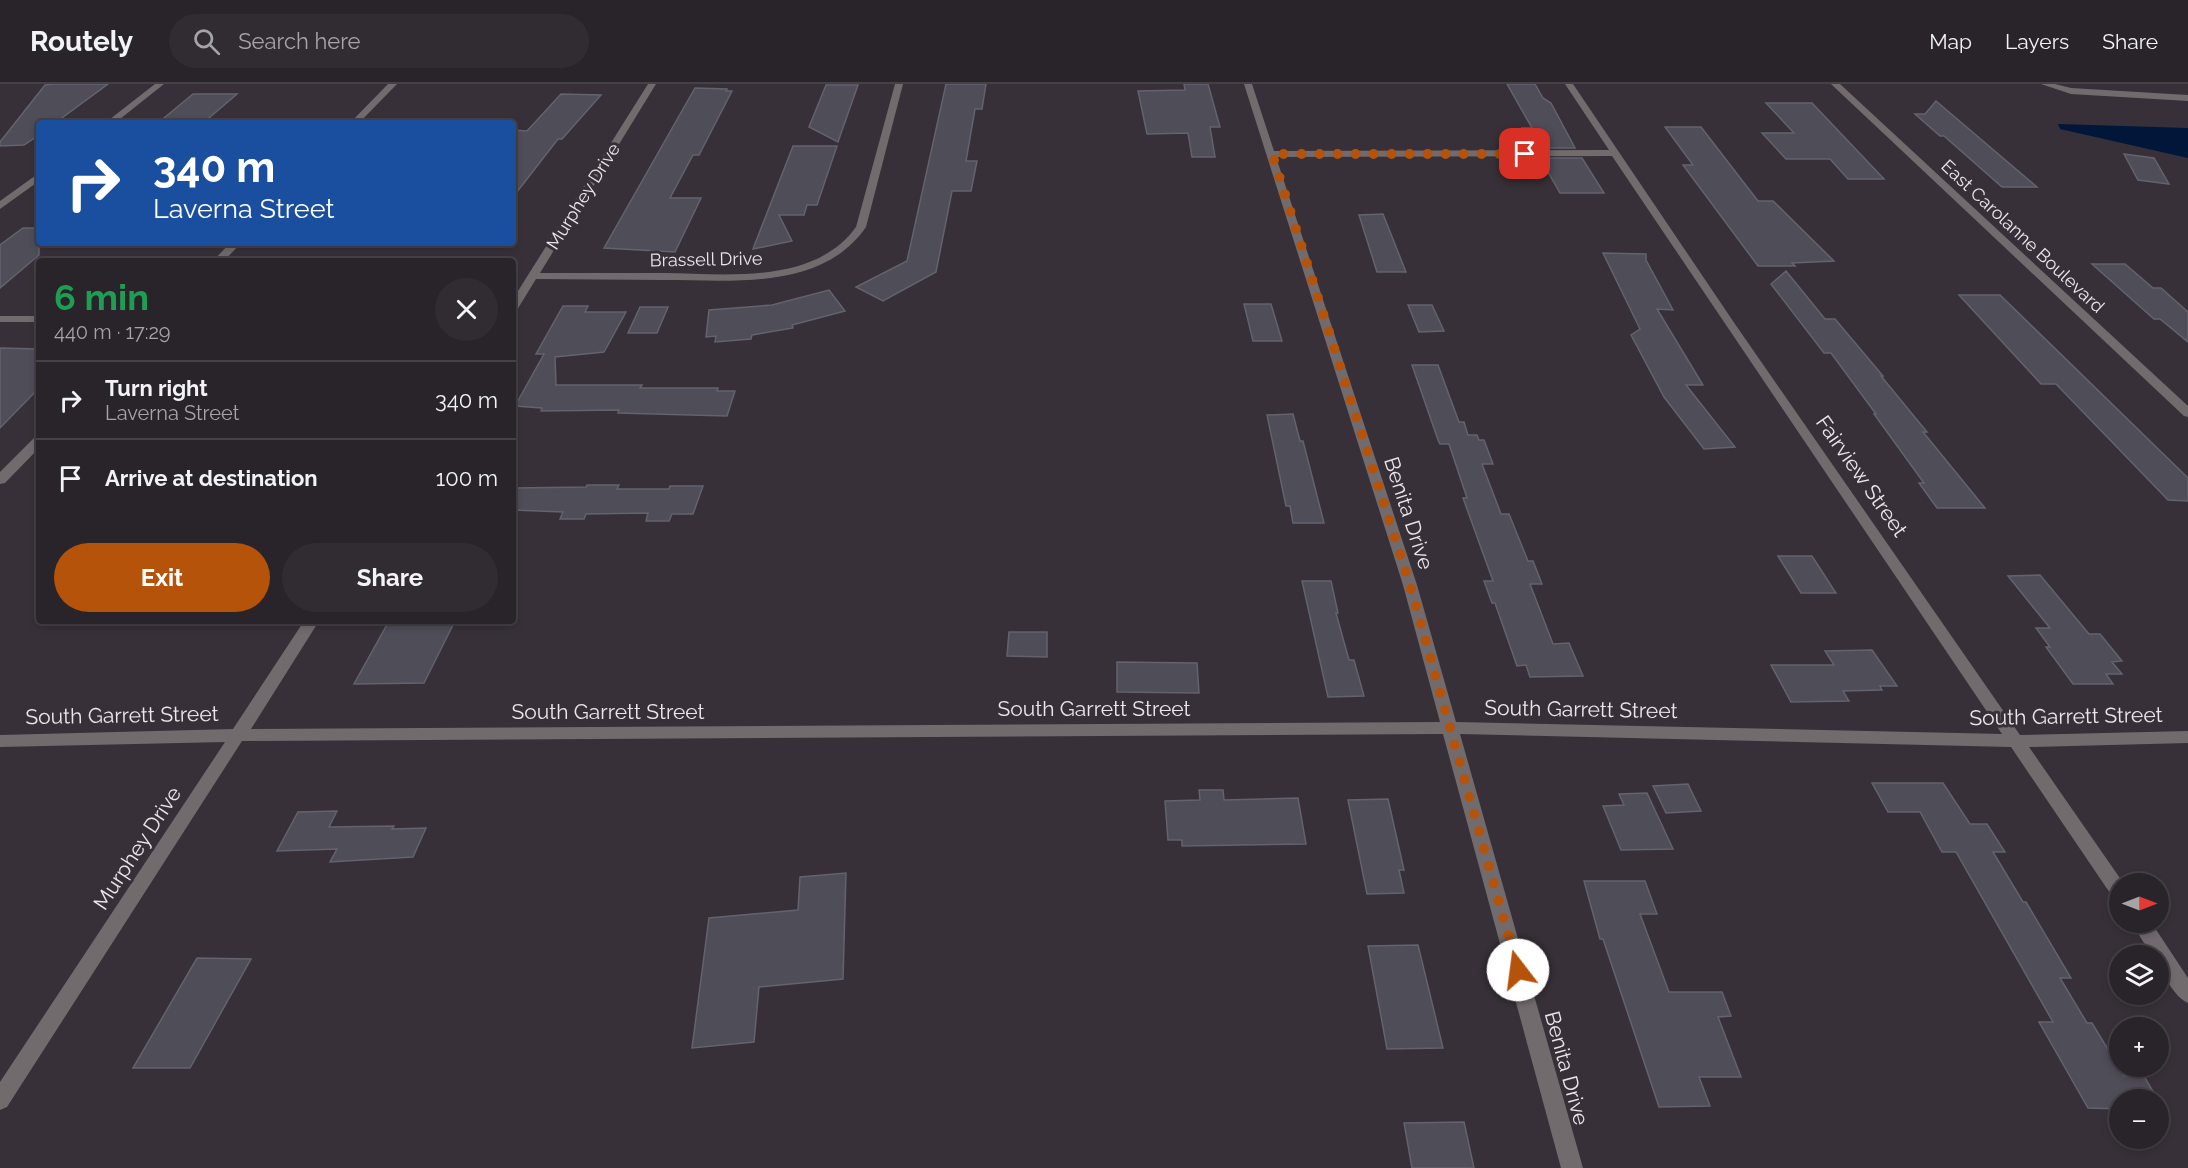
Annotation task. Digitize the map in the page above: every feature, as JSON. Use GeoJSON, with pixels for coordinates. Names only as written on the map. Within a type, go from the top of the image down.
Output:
{"type":"FeatureCollection","features":[{"type":"Feature","properties":{"kind":"street"},"geometry":{"type":"LineString","coordinates":[[113,120],[160,84]]}},
{"type":"Feature","properties":{"kind":"street"},"geometry":{"type":"LineString","coordinates":[[357,120],[393,84]]}},
{"type":"Feature","properties":{"kind":"street","name":"Murphey Drive"},"geometry":{"type":"LineString","coordinates":[[516,303],[652,84]]}},
{"type":"Feature","properties":{"kind":"street","name":"Brassell Drive"},"geometry":{"type":"LineString","coordinates":[[533,276],[752,277],[788,272],[821,259],[848,243],[861,227],[899,84]]}},
{"type":"Feature","properties":{"kind":"street","name":"Benita Drive"},"geometry":{"type":"LineString","coordinates":[[1248,84],[1410,585],[1452,728],[1572,1168]]}},
{"type":"Feature","properties":{"kind":"street","name":"Fairview Street"},"geometry":{"type":"LineString","coordinates":[[1569,84],[1730,325],[2109,877]]}},
{"type":"Feature","properties":{"kind":"street","name":"East Carolanne Boulevard"},"geometry":{"type":"LineString","coordinates":[[1834,84],[2188,413]]}},
{"type":"Feature","properties":{"kind":"street"},"geometry":{"type":"LineString","coordinates":[[2045,84],[2071,91],[2188,98]]}},
{"type":"Feature","properties":{"kind":"street"},"geometry":{"type":"LineString","coordinates":[[1272,154],[1617,153]]}},
{"type":"Feature","properties":{"kind":"street"},"geometry":{"type":"LineString","coordinates":[[0,206],[36,178]]}},
{"type":"Feature","properties":{"kind":"street"},"geometry":{"type":"LineString","coordinates":[[221,258],[233,246]]}},
{"type":"Feature","properties":{"kind":"street"},"geometry":{"type":"LineString","coordinates":[[0,319],[36,319]]}},
{"type":"Feature","properties":{"kind":"street"},"geometry":{"type":"LineString","coordinates":[[0,480],[36,444]]}},
{"type":"Feature","properties":{"kind":"street","name":"Murphey Drive"},"geometry":{"type":"LineString","coordinates":[[0,1100],[310,624]]}},
{"type":"Feature","properties":{"kind":"street","name":"South Garrett Street"},"geometry":{"type":"LineString","coordinates":[[0,741],[238,735],[1452,728],[2017,741],[2188,737]]}},
{"type":"Feature","properties":{"kind":"street"},"geometry":{"type":"LineString","coordinates":[[2147,933],[2188,994]]}},
{"type":"Feature","properties":{"kind":"water"},"geometry":{"type":"Polygon","coordinates":[[[2058,124],[2188,128],[2188,158],[2060,129],[2058,124]]]}},
{"type":"Feature","properties":{"kind":"building"},"geometry":{"type":"Polygon","coordinates":[[[108,84],[59,120],[36,120],[36,137],[24,145],[0,146],[0,142],[45,85],[108,84]]]}},
{"type":"Feature","properties":{"kind":"building"},"geometry":{"type":"Polygon","coordinates":[[[946,84],[986,84],[982,109],[975,109],[966,161],[977,161],[971,191],[952,191],[936,272],[883,301],[856,287],[907,261],[946,84]]]}},
{"type":"Feature","properties":{"kind":"building"},"geometry":{"type":"Polygon","coordinates":[[[1184,84],[1208,84],[1220,127],[1210,127],[1215,157],[1192,157],[1188,133],[1147,134],[1138,91],[1185,90],[1184,84]]]}},
{"type":"Feature","properties":{"kind":"building"},"geometry":{"type":"Polygon","coordinates":[[[1507,84],[1535,84],[1543,98],[1551,103],[1575,148],[1533,148],[1522,128],[1532,128],[1507,84]]]}},
{"type":"Feature","properties":{"kind":"building"},"geometry":{"type":"Polygon","coordinates":[[[826,85],[858,85],[838,142],[809,127],[826,85]]]}},
{"type":"Feature","properties":{"kind":"building"},"geometry":{"type":"Polygon","coordinates":[[[695,88],[732,91],[699,155],[693,155],[670,198],[701,198],[675,252],[604,248],[695,88]]]}},
{"type":"Feature","properties":{"kind":"building"},"geometry":{"type":"Polygon","coordinates":[[[193,94],[237,94],[207,120],[162,120],[193,94]]]}},
{"type":"Feature","properties":{"kind":"building"},"geometry":{"type":"Polygon","coordinates":[[[561,94],[601,95],[562,139],[558,139],[516,193],[516,130],[527,131],[561,94]]]}},
{"type":"Feature","properties":{"kind":"building"},"geometry":{"type":"Polygon","coordinates":[[[1936,101],[2037,187],[2002,187],[1915,114],[1925,114],[1936,101]]]}},
{"type":"Feature","properties":{"kind":"building"},"geometry":{"type":"Polygon","coordinates":[[[1766,103],[1812,103],[1884,179],[1848,179],[1830,159],[1786,159],[1762,133],[1794,133],[1766,103]]]}},
{"type":"Feature","properties":{"kind":"building"},"geometry":{"type":"Polygon","coordinates":[[[1665,127],[1701,127],[1758,201],[1773,201],[1834,261],[1792,263],[1795,266],[1758,266],[1683,165],[1693,165],[1665,127]]]}},
{"type":"Feature","properties":{"kind":"building"},"geometry":{"type":"Polygon","coordinates":[[[793,146],[837,146],[817,205],[807,205],[804,215],[779,215],[792,241],[753,249],[793,146]]]}},
{"type":"Feature","properties":{"kind":"building"},"geometry":{"type":"Polygon","coordinates":[[[2124,154],[2154,158],[2169,184],[2138,180],[2124,154]]]}},
{"type":"Feature","properties":{"kind":"building"},"geometry":{"type":"Polygon","coordinates":[[[1540,158],[1582,158],[1604,193],[1560,193],[1540,158]]]}},
{"type":"Feature","properties":{"kind":"building"},"geometry":{"type":"Polygon","coordinates":[[[1383,214],[1406,272],[1377,272],[1359,215],[1383,214]]]}},
{"type":"Feature","properties":{"kind":"building"},"geometry":{"type":"Polygon","coordinates":[[[23,228],[36,228],[36,246],[39,246],[39,255],[0,288],[0,245],[23,228]]]}},
{"type":"Feature","properties":{"kind":"building"},"geometry":{"type":"Polygon","coordinates":[[[1603,253],[1646,254],[1646,260],[1673,310],[1657,309],[1703,385],[1686,385],[1735,447],[1704,449],[1664,397],[1631,335],[1640,329],[1603,253]]]}},
{"type":"Feature","properties":{"kind":"building"},"geometry":{"type":"Polygon","coordinates":[[[2092,264],[2125,264],[2153,288],[2161,288],[2188,312],[2188,342],[2160,319],[2154,319],[2092,264]]]}},
{"type":"Feature","properties":{"kind":"building"},"geometry":{"type":"Polygon","coordinates":[[[1786,271],[1825,319],[1835,319],[1883,376],[1881,376],[1927,432],[1923,432],[1985,508],[1937,508],[1919,483],[1924,483],[1831,353],[1824,353],[1771,284],[1786,271]]]}},
{"type":"Feature","properties":{"kind":"building"},"geometry":{"type":"Polygon","coordinates":[[[829,290],[845,311],[792,325],[793,328],[752,335],[751,339],[715,342],[716,336],[706,337],[709,310],[772,305],[829,290]]]}},
{"type":"Feature","properties":{"kind":"building"},"geometry":{"type":"Polygon","coordinates":[[[1959,295],[2000,295],[2188,478],[2188,501],[2168,500],[2056,384],[2041,384],[1959,295]]]}},
{"type":"Feature","properties":{"kind":"building"},"geometry":{"type":"Polygon","coordinates":[[[1244,304],[1271,304],[1282,341],[1253,341],[1244,304]]]}},
{"type":"Feature","properties":{"kind":"building"},"geometry":{"type":"Polygon","coordinates":[[[1408,305],[1432,305],[1444,331],[1419,332],[1408,305]]]}},
{"type":"Feature","properties":{"kind":"building"},"geometry":{"type":"Polygon","coordinates":[[[563,306],[588,306],[585,312],[626,312],[604,352],[555,357],[556,385],[642,385],[640,388],[718,388],[717,391],[735,391],[727,416],[618,413],[619,410],[541,411],[542,408],[516,406],[544,354],[536,354],[563,306]]]}},
{"type":"Feature","properties":{"kind":"building"},"geometry":{"type":"Polygon","coordinates":[[[640,307],[668,307],[657,333],[628,333],[640,307]]]}},
{"type":"Feature","properties":{"kind":"building"},"geometry":{"type":"Polygon","coordinates":[[[0,348],[36,349],[36,391],[0,428],[0,348]]]}},
{"type":"Feature","properties":{"kind":"building"},"geometry":{"type":"Polygon","coordinates":[[[1412,365],[1438,365],[1459,422],[1464,422],[1468,435],[1477,435],[1479,440],[1484,440],[1493,464],[1482,464],[1501,514],[1509,514],[1528,561],[1533,561],[1542,584],[1530,584],[1553,644],[1569,643],[1583,676],[1530,677],[1526,665],[1517,666],[1495,603],[1492,603],[1484,581],[1493,581],[1463,498],[1467,498],[1449,444],[1440,444],[1438,440],[1412,365]]]}},
{"type":"Feature","properties":{"kind":"building"},"geometry":{"type":"Polygon","coordinates":[[[1293,414],[1300,441],[1303,441],[1324,523],[1293,523],[1290,506],[1286,506],[1267,415],[1293,414]]]}},
{"type":"Feature","properties":{"kind":"building"},"geometry":{"type":"Polygon","coordinates":[[[587,485],[619,485],[617,489],[669,489],[670,486],[703,486],[693,514],[672,514],[669,521],[646,521],[648,513],[586,514],[584,519],[560,519],[563,512],[516,510],[516,488],[586,487],[587,485]]]}},
{"type":"Feature","properties":{"kind":"building"},"geometry":{"type":"Polygon","coordinates":[[[1778,556],[1812,556],[1836,593],[1801,593],[1778,556]]]}},
{"type":"Feature","properties":{"kind":"building"},"geometry":{"type":"Polygon","coordinates":[[[2040,575],[2089,634],[2100,634],[2122,661],[2112,662],[2122,674],[2106,674],[2113,684],[2073,684],[2046,647],[2050,647],[2036,628],[2050,628],[2008,576],[2040,575]]]}},
{"type":"Feature","properties":{"kind":"building"},"geometry":{"type":"Polygon","coordinates":[[[1302,581],[1331,581],[1338,613],[1336,613],[1349,660],[1354,660],[1364,696],[1328,697],[1302,581]]]}},
{"type":"Feature","properties":{"kind":"building"},"geometry":{"type":"Polygon","coordinates":[[[387,624],[454,624],[424,683],[354,684],[387,624]]]}},
{"type":"Feature","properties":{"kind":"building"},"geometry":{"type":"Polygon","coordinates":[[[1009,632],[1047,632],[1047,657],[1007,656],[1009,632]]]}},
{"type":"Feature","properties":{"kind":"building"},"geometry":{"type":"Polygon","coordinates":[[[1872,650],[1897,686],[1880,686],[1882,690],[1843,691],[1849,701],[1791,702],[1771,665],[1834,665],[1825,651],[1872,650]]]}},
{"type":"Feature","properties":{"kind":"building"},"geometry":{"type":"Polygon","coordinates":[[[1117,662],[1197,663],[1199,693],[1117,692],[1117,662]]]}},
{"type":"Feature","properties":{"kind":"building"},"geometry":{"type":"Polygon","coordinates":[[[1872,783],[1943,783],[1970,824],[1987,824],[2005,852],[1993,852],[2071,978],[2060,978],[2087,1023],[2092,1023],[2109,1051],[2109,1077],[2145,1077],[2152,1089],[2109,1089],[2109,1109],[2088,1108],[2039,1022],[2053,1022],[1956,852],[1942,852],[1920,812],[1888,812],[1872,783]]]}},
{"type":"Feature","properties":{"kind":"building"},"geometry":{"type":"Polygon","coordinates":[[[1688,784],[1701,811],[1666,813],[1653,786],[1688,784]]]}},
{"type":"Feature","properties":{"kind":"building"},"geometry":{"type":"Polygon","coordinates":[[[1199,790],[1223,790],[1224,800],[1298,798],[1306,844],[1182,846],[1182,840],[1168,840],[1165,801],[1200,800],[1199,790]]]}},
{"type":"Feature","properties":{"kind":"building"},"geometry":{"type":"Polygon","coordinates":[[[1647,793],[1673,849],[1621,850],[1603,806],[1624,805],[1619,794],[1647,793]]]}},
{"type":"Feature","properties":{"kind":"building"},"geometry":{"type":"Polygon","coordinates":[[[1388,799],[1404,870],[1399,870],[1404,893],[1367,894],[1348,800],[1388,799]]]}},
{"type":"Feature","properties":{"kind":"building"},"geometry":{"type":"Polygon","coordinates":[[[337,811],[329,827],[426,828],[413,857],[330,862],[337,849],[277,851],[298,812],[337,811]]]}},
{"type":"Feature","properties":{"kind":"building"},"geometry":{"type":"Polygon","coordinates":[[[846,873],[843,979],[759,987],[754,1042],[692,1048],[709,918],[798,910],[800,877],[846,873]]]}},
{"type":"Feature","properties":{"kind":"building"},"geometry":{"type":"Polygon","coordinates":[[[1584,881],[1645,881],[1657,914],[1640,914],[1669,992],[1722,992],[1731,1016],[1718,1017],[1741,1077],[1699,1077],[1710,1106],[1659,1107],[1603,939],[1600,939],[1584,881]]]}},
{"type":"Feature","properties":{"kind":"building"},"geometry":{"type":"Polygon","coordinates":[[[1418,945],[1443,1048],[1387,1049],[1368,946],[1418,945]]]}},
{"type":"Feature","properties":{"kind":"building"},"geometry":{"type":"Polygon","coordinates":[[[197,958],[251,959],[190,1068],[133,1068],[197,958]]]}},
{"type":"Feature","properties":{"kind":"building"},"geometry":{"type":"Polygon","coordinates":[[[1464,1122],[1474,1168],[1412,1168],[1404,1123],[1464,1122]]]}},
{"type":"Feature","properties":{"kind":"route"},"geometry":{"type":"LineString","coordinates":[[1518,970],[1452,728],[1410,585],[1272,154],[1525,154]]}}]}
